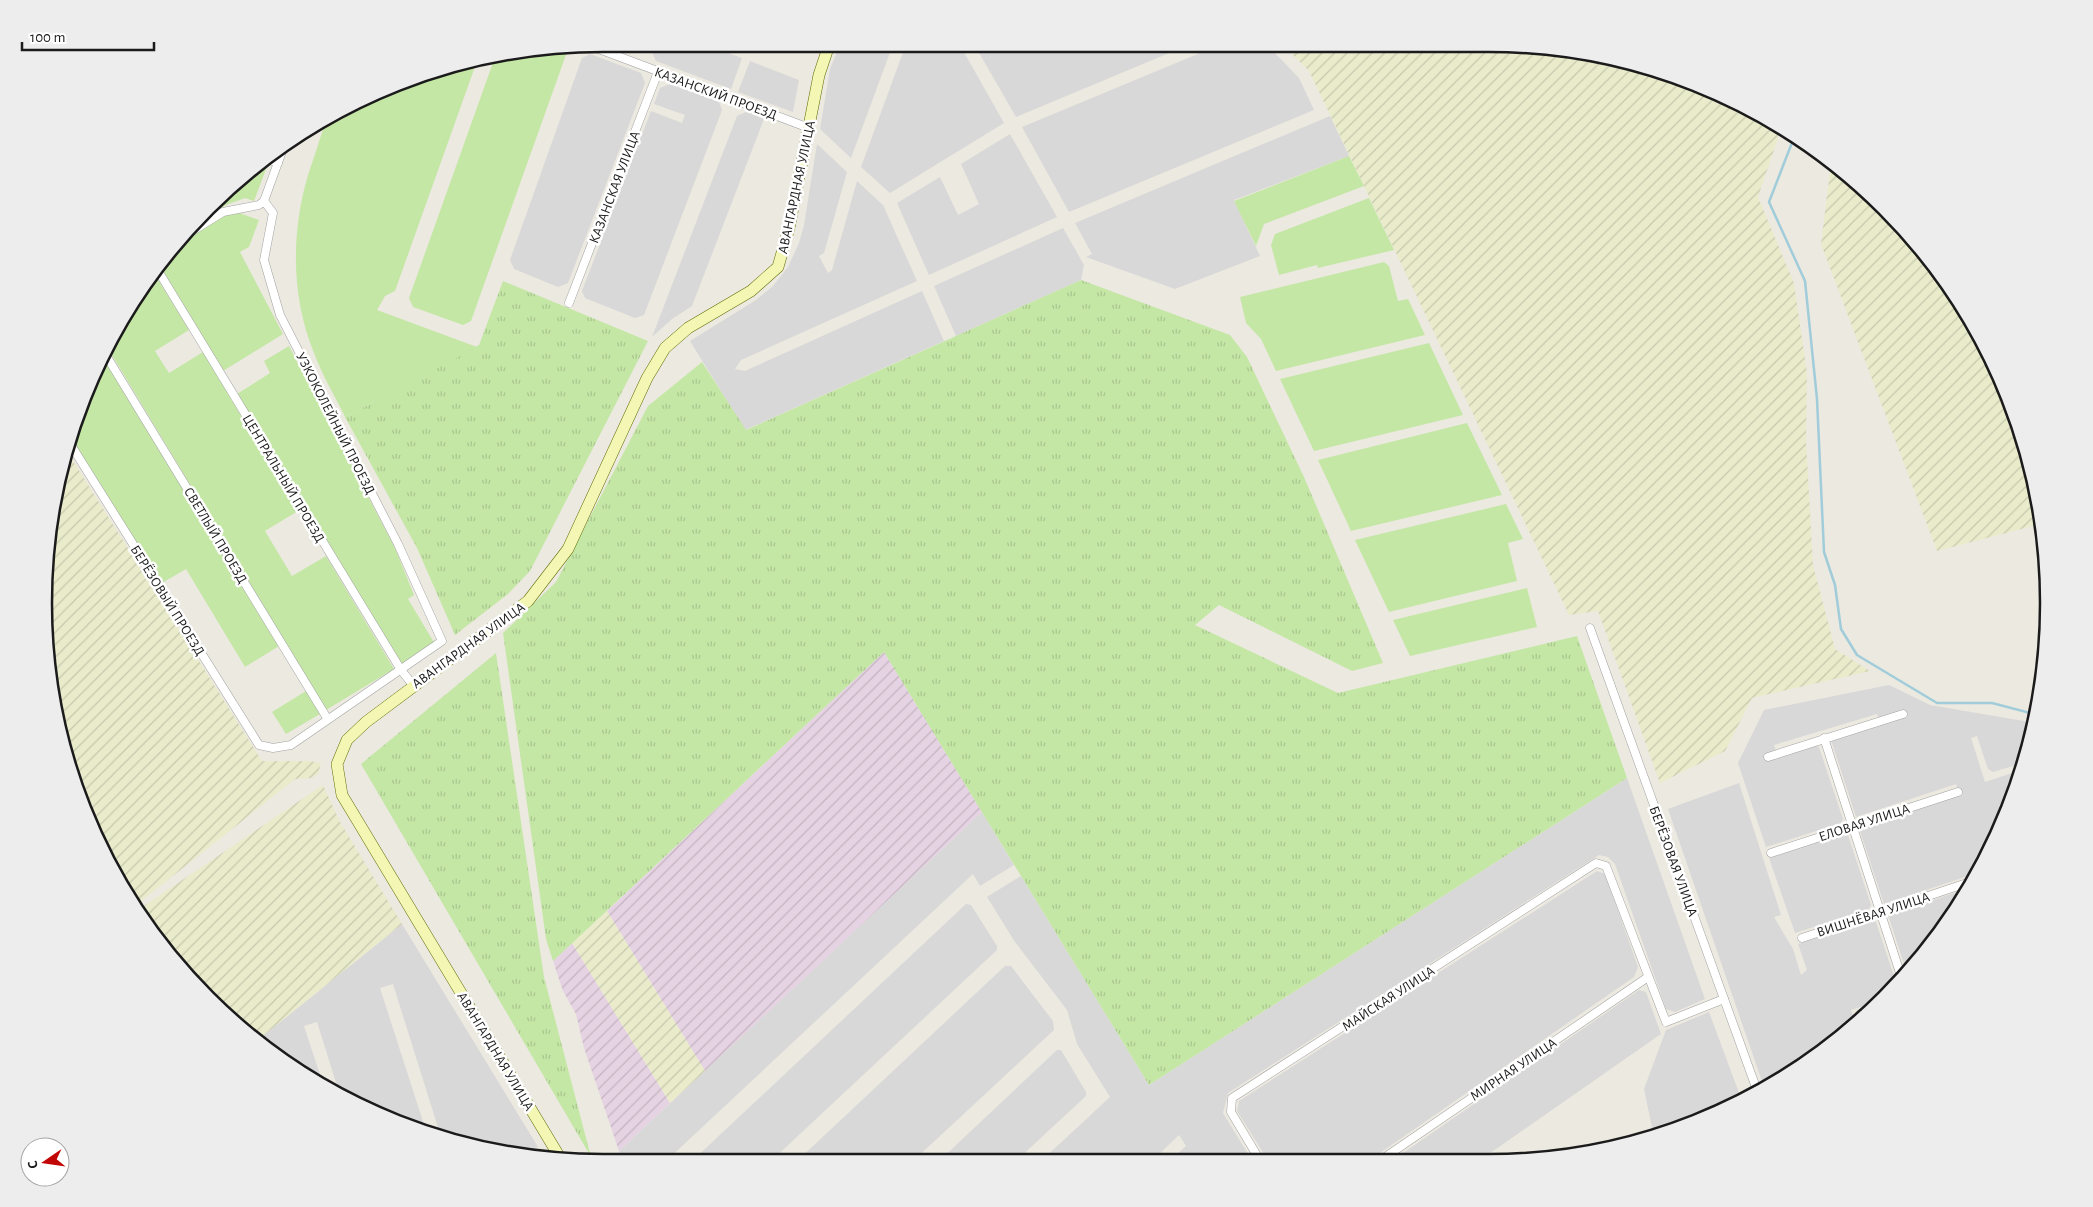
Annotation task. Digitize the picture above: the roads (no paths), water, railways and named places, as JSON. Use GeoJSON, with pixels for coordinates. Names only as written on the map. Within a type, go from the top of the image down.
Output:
{"type":"FeatureCollection","features":[{"type":"Feature","properties":{"kind":"main road","name":"АВАНГАРДНАЯ УЛИЦА"},"geometry":{"type":"LineString","coordinates":[[557,1152],[342,795],[337,764],[347,740],[366,722],[413,685],[528,601],[568,549],[647,378],[665,348],[688,328],[751,291],[778,267],[789,228],[819,75],[827,52]]}},
{"type":"Feature","properties":{"kind":"street","name":"КАЗАНСКИЙ ПРОЕЗД"},"geometry":{"type":"LineString","coordinates":[[606,52],[809,128]]}},
{"type":"Feature","properties":{"kind":"street","name":"КАЗАНСКАЯ УЛИЦА"},"geometry":{"type":"LineString","coordinates":[[569,303],[658,72]]}},
{"type":"Feature","properties":{"kind":"street"},"geometry":{"type":"LineString","coordinates":[[205,223],[223,212],[259,205],[264,201],[280,157]]}},
{"type":"Feature","properties":{"kind":"street"},"geometry":{"type":"LineString","coordinates":[[274,162],[278,163]]}},
{"type":"Feature","properties":{"kind":"street","name":"УЗКОКОЛЕЙНЫЙ ПРОЕЗД"},"geometry":{"type":"LineString","coordinates":[[264,201],[273,213],[264,260],[280,315],[398,544],[442,641],[401,670]]}},
{"type":"Feature","properties":{"kind":"street","name":"ЦЕНТРАЛЬНЫЙ ПРОЕЗД"},"geometry":{"type":"LineString","coordinates":[[161,275],[401,670],[413,685]]}},
{"type":"Feature","properties":{"kind":"street","name":"СВЕТЛЫЙ ПРОЕЗД"},"geometry":{"type":"LineString","coordinates":[[109,360],[327,718]]}},
{"type":"Feature","properties":{"kind":"street","name":"БЕРЁЗОВЫЙ ПРОЕЗД"},"geometry":{"type":"LineString","coordinates":[[74,450],[260,746],[273,748],[291,745],[327,718]]}},
{"type":"Feature","properties":{"kind":"street","name":"БЕРЁЗОВАЯ УЛИЦА"},"geometry":{"type":"LineString","coordinates":[[1590,628],[1755,1086]]}},
{"type":"Feature","properties":{"kind":"street"},"geometry":{"type":"LineString","coordinates":[[327,718],[401,670]]}},
{"type":"Feature","properties":{"kind":"street"},"geometry":{"type":"LineString","coordinates":[[1768,757],[1903,714]]}},
{"type":"Feature","properties":{"kind":"street"},"geometry":{"type":"LineString","coordinates":[[1824,738],[1900,972]]}},
{"type":"Feature","properties":{"kind":"street","name":"ЕЛОВАЯ УЛИЦА"},"geometry":{"type":"LineString","coordinates":[[1771,853],[1958,792]]}},
{"type":"Feature","properties":{"kind":"street","name":"МАЙСКАЯ УЛИЦА"},"geometry":{"type":"LineString","coordinates":[[1256,1154],[1231,1112],[1232,1098],[1596,864],[1606,866],[1648,977]]}},
{"type":"Feature","properties":{"kind":"street","name":"ВИШНЁВАЯ УЛИЦА"},"geometry":{"type":"LineString","coordinates":[[1802,938],[1964,884]]}},
{"type":"Feature","properties":{"kind":"street"},"geometry":{"type":"LineString","coordinates":[[1648,977],[1666,1022],[1724,999]]}},
{"type":"Feature","properties":{"kind":"street","name":"МИРНАЯ УЛИЦА"},"geometry":{"type":"LineString","coordinates":[[1390,1154],[1648,977]]}},
{"type":"Feature","properties":{"kind":"waterway"},"geometry":{"type":"LineString","coordinates":[[1792,143],[1769,202],[1805,281],[1817,399],[1824,552],[1835,585],[1841,629],[1857,655],[1937,703],[1992,703],[2030,713]]}}]}
